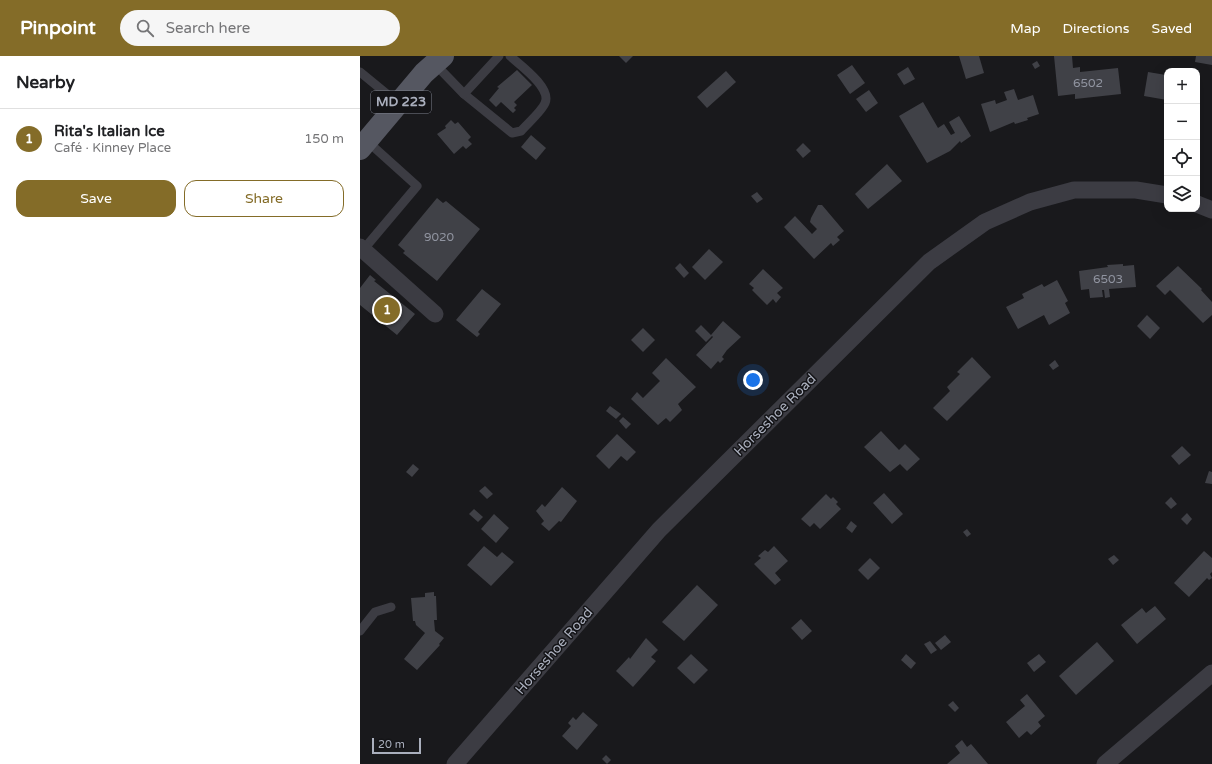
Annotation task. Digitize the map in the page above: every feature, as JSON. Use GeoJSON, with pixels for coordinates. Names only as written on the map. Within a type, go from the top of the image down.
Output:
{"type":"FeatureCollection","features":[{"type":"Feature","properties":{"kind":"main road","name":"MD 223"},"geometry":{"type":"LineString","coordinates":[[364,145],[424,73],[439,60]]}},
{"type":"Feature","properties":{"kind":"street","name":"Horseshoe Road"},"geometry":{"type":"LineString","coordinates":[[455,764],[659,530],[929,262],[985,222],[1030,202],[1074,190],[1136,190],[1164,195]]}},
{"type":"Feature","properties":{"kind":"street"},"geometry":{"type":"LineString","coordinates":[[1200,205],[1212,210]]}},
{"type":"Feature","properties":{"kind":"street"},"geometry":{"type":"LineString","coordinates":[[362,248],[435,314]]}},
{"type":"Feature","properties":{"kind":"street"},"geometry":{"type":"LineString","coordinates":[[1105,764],[1212,673]]}},
{"type":"Feature","properties":{"kind":"lane"},"geometry":{"type":"LineString","coordinates":[[464,94],[499,56]]}},
{"type":"Feature","properties":{"kind":"lane"},"geometry":{"type":"LineString","coordinates":[[439,60],[464,94],[512,133],[521,131],[545,103],[546,96],[542,86],[510,56]]}},
{"type":"Feature","properties":{"kind":"lane"},"geometry":{"type":"LineString","coordinates":[[360,72],[399,104]]}},
{"type":"Feature","properties":{"kind":"lane"},"geometry":{"type":"LineString","coordinates":[[362,248],[416,186],[364,145]]}},
{"type":"Feature","properties":{"kind":"lane"},"geometry":{"type":"LineString","coordinates":[[360,631],[375,612],[391,607]]}},
{"type":"Feature","properties":{"kind":"building"},"geometry":{"type":"Polygon","coordinates":[[[619,56],[633,56],[626,63],[619,56]]]}},
{"type":"Feature","properties":{"kind":"building"},"geometry":{"type":"Polygon","coordinates":[[[959,56],[979,56],[984,73],[966,79],[959,56]]]}},
{"type":"Feature","properties":{"kind":"building"},"geometry":{"type":"Polygon","coordinates":[[[1054,56],[1072,56],[1073,68],[1080,67],[1080,72],[1118,68],[1121,94],[1075,99],[1075,94],[1058,96],[1054,56]]]}},
{"type":"Feature","properties":{"kind":"building"},"geometry":{"type":"Polygon","coordinates":[[[1196,56],[1212,56],[1212,65],[1195,62],[1196,56]]]}},
{"type":"Feature","properties":{"kind":"building"},"geometry":{"type":"Polygon","coordinates":[[[1037,61],[1040,66],[1035,69],[1032,64],[1037,61]]]}},
{"type":"Feature","properties":{"kind":"building"},"geometry":{"type":"Polygon","coordinates":[[[852,65],[865,83],[850,94],[837,75],[852,65]]]}},
{"type":"Feature","properties":{"kind":"building"},"geometry":{"type":"Polygon","coordinates":[[[908,67],[915,79],[904,85],[897,74],[908,67]]]}},
{"type":"Feature","properties":{"kind":"building"},"geometry":{"type":"Polygon","coordinates":[[[517,70],[532,85],[514,102],[517,105],[514,108],[516,110],[513,113],[501,102],[496,107],[489,100],[499,88],[497,87],[517,70]]]}},
{"type":"Feature","properties":{"kind":"building"},"geometry":{"type":"Polygon","coordinates":[[[726,71],[736,82],[707,108],[697,97],[726,71]]]}},
{"type":"Feature","properties":{"kind":"building"},"geometry":{"type":"Polygon","coordinates":[[[1148,72],[1164,75],[1164,99],[1144,96],[1148,72]]]}},
{"type":"Feature","properties":{"kind":"building"},"geometry":{"type":"Polygon","coordinates":[[[1014,89],[1018,100],[1033,95],[1039,114],[1027,118],[1028,120],[1015,124],[1014,122],[990,132],[981,104],[995,100],[996,104],[1007,100],[1004,92],[1014,89]]]}},
{"type":"Feature","properties":{"kind":"building"},"geometry":{"type":"Polygon","coordinates":[[[869,90],[878,103],[866,112],[856,99],[869,90]]]}},
{"type":"Feature","properties":{"kind":"building"},"geometry":{"type":"Polygon","coordinates":[[[923,102],[938,128],[944,124],[951,135],[955,133],[949,122],[959,116],[971,136],[961,143],[960,141],[950,151],[927,163],[899,116],[923,102]]]}},
{"type":"Feature","properties":{"kind":"building"},"geometry":{"type":"Polygon","coordinates":[[[451,120],[455,124],[458,122],[471,137],[468,140],[472,144],[466,149],[463,146],[454,154],[437,134],[446,128],[445,126],[451,120]]]}},
{"type":"Feature","properties":{"kind":"building"},"geometry":{"type":"Polygon","coordinates":[[[531,135],[546,148],[536,160],[521,147],[531,135]]]}},
{"type":"Feature","properties":{"kind":"building"},"geometry":{"type":"Polygon","coordinates":[[[803,143],[811,151],[803,158],[796,150],[803,143]]]}},
{"type":"Feature","properties":{"kind":"building"},"geometry":{"type":"Polygon","coordinates":[[[887,164],[902,181],[868,209],[855,194],[887,164]]]}},
{"type":"Feature","properties":{"kind":"building"},"geometry":{"type":"Polygon","coordinates":[[[757,192],[763,199],[757,203],[751,196],[757,192]]]}},
{"type":"Feature","properties":{"kind":"building"},"geometry":{"type":"Polygon","coordinates":[[[437,198],[443,203],[446,201],[480,229],[437,281],[403,253],[405,251],[398,245],[437,198]]]}},
{"type":"Feature","properties":{"kind":"building"},"geometry":{"type":"Polygon","coordinates":[[[818,205],[822,205],[844,231],[837,237],[840,240],[833,246],[831,243],[814,259],[784,227],[795,216],[812,234],[817,229],[810,222],[818,205]]]}},
{"type":"Feature","properties":{"kind":"building"},"geometry":{"type":"Polygon","coordinates":[[[709,249],[723,262],[705,280],[692,267],[709,249]]]}},
{"type":"Feature","properties":{"kind":"building"},"geometry":{"type":"Polygon","coordinates":[[[680,263],[689,273],[684,278],[675,268],[680,263]]]}},
{"type":"Feature","properties":{"kind":"building"},"geometry":{"type":"Polygon","coordinates":[[[1123,264],[1123,266],[1134,265],[1136,287],[1109,289],[1110,297],[1105,298],[1104,290],[1102,290],[1103,297],[1090,298],[1089,289],[1081,290],[1079,271],[1108,267],[1107,265],[1123,264]]]}},
{"type":"Feature","properties":{"kind":"building"},"geometry":{"type":"Polygon","coordinates":[[[1178,266],[1202,289],[1201,290],[1212,302],[1212,315],[1203,323],[1170,290],[1165,295],[1156,286],[1178,266]]]}},
{"type":"Feature","properties":{"kind":"building"},"geometry":{"type":"Polygon","coordinates":[[[763,269],[783,288],[777,293],[781,297],[776,303],[773,299],[767,305],[752,290],[754,288],[749,284],[763,269]]]}},
{"type":"Feature","properties":{"kind":"building"},"geometry":{"type":"Polygon","coordinates":[[[370,275],[376,280],[374,281],[415,314],[397,335],[360,305],[360,288],[370,275]]]}},
{"type":"Feature","properties":{"kind":"building"},"geometry":{"type":"Polygon","coordinates":[[[1057,280],[1068,301],[1065,303],[1070,313],[1049,325],[1044,315],[1018,329],[1006,307],[1024,298],[1022,294],[1042,284],[1044,287],[1057,280]]]}},
{"type":"Feature","properties":{"kind":"building"},"geometry":{"type":"Polygon","coordinates":[[[482,289],[501,304],[478,332],[480,334],[477,337],[456,320],[482,289]]]}},
{"type":"Feature","properties":{"kind":"building"},"geometry":{"type":"Polygon","coordinates":[[[1147,315],[1160,328],[1150,339],[1137,326],[1147,315]]]}},
{"type":"Feature","properties":{"kind":"building"},"geometry":{"type":"Polygon","coordinates":[[[723,321],[741,337],[727,350],[722,357],[724,359],[720,363],[718,361],[711,369],[696,355],[713,337],[712,336],[706,342],[695,331],[701,325],[711,335],[723,321]]]}},
{"type":"Feature","properties":{"kind":"building"},"geometry":{"type":"Polygon","coordinates":[[[643,328],[655,340],[643,352],[631,340],[643,328]]]}},
{"type":"Feature","properties":{"kind":"building"},"geometry":{"type":"Polygon","coordinates":[[[972,357],[991,377],[947,421],[933,408],[950,391],[947,387],[960,374],[957,372],[972,357]]]}},
{"type":"Feature","properties":{"kind":"building"},"geometry":{"type":"Polygon","coordinates":[[[666,358],[696,387],[678,404],[682,410],[670,422],[666,418],[658,425],[631,399],[637,392],[643,398],[660,381],[652,373],[666,358]]]}},
{"type":"Feature","properties":{"kind":"building"},"geometry":{"type":"Polygon","coordinates":[[[1055,360],[1059,366],[1053,370],[1049,365],[1055,360]]]}},
{"type":"Feature","properties":{"kind":"building"},"geometry":{"type":"Polygon","coordinates":[[[610,406],[621,414],[616,419],[606,411],[610,406]]]}},
{"type":"Feature","properties":{"kind":"building"},"geometry":{"type":"Polygon","coordinates":[[[623,417],[631,424],[626,429],[619,421],[623,417]]]}},
{"type":"Feature","properties":{"kind":"building"},"geometry":{"type":"Polygon","coordinates":[[[881,431],[899,450],[905,444],[920,459],[907,471],[900,464],[890,472],[864,447],[881,431]]]}},
{"type":"Feature","properties":{"kind":"building"},"geometry":{"type":"Polygon","coordinates":[[[617,434],[636,452],[627,461],[621,456],[609,469],[596,456],[617,434]]]}},
{"type":"Feature","properties":{"kind":"building"},"geometry":{"type":"Polygon","coordinates":[[[1182,446],[1191,455],[1179,465],[1171,456],[1182,446]]]}},
{"type":"Feature","properties":{"kind":"building"},"geometry":{"type":"Polygon","coordinates":[[[413,464],[419,469],[412,477],[406,472],[413,464]]]}},
{"type":"Feature","properties":{"kind":"building"},"geometry":{"type":"Polygon","coordinates":[[[1209,471],[1212,472],[1212,484],[1205,483],[1209,471]]]}},
{"type":"Feature","properties":{"kind":"building"},"geometry":{"type":"Polygon","coordinates":[[[485,486],[493,494],[487,499],[479,491],[485,486]]]}},
{"type":"Feature","properties":{"kind":"building"},"geometry":{"type":"Polygon","coordinates":[[[562,487],[577,501],[561,522],[559,521],[549,531],[541,524],[544,521],[536,511],[542,504],[545,507],[562,487]]]}},
{"type":"Feature","properties":{"kind":"building"},"geometry":{"type":"Polygon","coordinates":[[[884,493],[903,514],[892,524],[873,503],[884,493]]]}},
{"type":"Feature","properties":{"kind":"building"},"geometry":{"type":"Polygon","coordinates":[[[826,494],[831,499],[833,497],[838,502],[836,504],[841,509],[820,529],[814,523],[810,527],[801,519],[826,494]]]}},
{"type":"Feature","properties":{"kind":"building"},"geometry":{"type":"Polygon","coordinates":[[[1171,497],[1177,504],[1171,509],[1165,503],[1171,497]]]}},
{"type":"Feature","properties":{"kind":"building"},"geometry":{"type":"Polygon","coordinates":[[[474,509],[483,517],[478,522],[469,514],[474,509]]]}},
{"type":"Feature","properties":{"kind":"building"},"geometry":{"type":"Polygon","coordinates":[[[1187,513],[1192,519],[1187,525],[1181,519],[1187,513]]]}},
{"type":"Feature","properties":{"kind":"building"},"geometry":{"type":"Polygon","coordinates":[[[494,514],[509,528],[496,543],[481,529],[494,514]]]}},
{"type":"Feature","properties":{"kind":"building"},"geometry":{"type":"Polygon","coordinates":[[[851,521],[857,526],[852,533],[846,528],[851,521]]]}},
{"type":"Feature","properties":{"kind":"building"},"geometry":{"type":"Polygon","coordinates":[[[967,529],[971,534],[967,537],[963,532],[967,529]]]}},
{"type":"Feature","properties":{"kind":"building"},"geometry":{"type":"Polygon","coordinates":[[[484,546],[497,557],[502,552],[514,562],[491,586],[467,565],[484,546]]]}},
{"type":"Feature","properties":{"kind":"building"},"geometry":{"type":"Polygon","coordinates":[[[774,546],[788,561],[775,573],[781,580],[775,585],[754,564],[761,558],[758,556],[765,550],[768,552],[774,546]]]}},
{"type":"Feature","properties":{"kind":"building"},"geometry":{"type":"Polygon","coordinates":[[[1204,551],[1212,558],[1212,572],[1210,574],[1212,578],[1209,580],[1207,578],[1189,597],[1174,583],[1204,551]]]}},
{"type":"Feature","properties":{"kind":"building"},"geometry":{"type":"Polygon","coordinates":[[[1114,555],[1119,560],[1113,565],[1108,559],[1114,555]]]}},
{"type":"Feature","properties":{"kind":"building"},"geometry":{"type":"Polygon","coordinates":[[[870,558],[880,568],[868,580],[858,570],[870,558]]]}},
{"type":"Feature","properties":{"kind":"building"},"geometry":{"type":"Polygon","coordinates":[[[697,585],[718,605],[684,641],[662,622],[697,585]]]}},
{"type":"Feature","properties":{"kind":"building"},"geometry":{"type":"Polygon","coordinates":[[[434,592],[434,596],[436,596],[437,620],[434,620],[435,631],[444,638],[439,644],[440,645],[417,670],[404,659],[425,633],[416,625],[415,621],[413,621],[411,598],[425,597],[425,593],[434,592]]]}},
{"type":"Feature","properties":{"kind":"building"},"geometry":{"type":"Polygon","coordinates":[[[1155,606],[1166,619],[1137,644],[1121,625],[1142,608],[1146,613],[1155,606]]]}},
{"type":"Feature","properties":{"kind":"building"},"geometry":{"type":"Polygon","coordinates":[[[801,619],[812,631],[802,640],[791,628],[801,619]]]}},
{"type":"Feature","properties":{"kind":"building"},"geometry":{"type":"Polygon","coordinates":[[[945,635],[951,642],[941,650],[935,643],[945,635]]]}},
{"type":"Feature","properties":{"kind":"building"},"geometry":{"type":"Polygon","coordinates":[[[646,638],[658,650],[651,657],[656,661],[633,687],[616,671],[629,657],[630,659],[646,638]]]}},
{"type":"Feature","properties":{"kind":"building"},"geometry":{"type":"Polygon","coordinates":[[[930,641],[937,650],[931,654],[924,644],[930,641]]]}},
{"type":"Feature","properties":{"kind":"building"},"geometry":{"type":"Polygon","coordinates":[[[1097,642],[1114,661],[1076,695],[1059,676],[1097,642]]]}},
{"type":"Feature","properties":{"kind":"building"},"geometry":{"type":"Polygon","coordinates":[[[691,654],[708,670],[694,684],[677,668],[691,654]]]}},
{"type":"Feature","properties":{"kind":"building"},"geometry":{"type":"Polygon","coordinates":[[[906,654],[916,663],[911,669],[901,660],[906,654]]]}},
{"type":"Feature","properties":{"kind":"building"},"geometry":{"type":"Polygon","coordinates":[[[1039,654],[1046,662],[1034,672],[1027,663],[1039,654]]]}},
{"type":"Feature","properties":{"kind":"building"},"geometry":{"type":"Polygon","coordinates":[[[1027,694],[1045,716],[1038,722],[1041,726],[1031,735],[1027,731],[1019,738],[1006,722],[1025,706],[1020,700],[1027,694]]]}},
{"type":"Feature","properties":{"kind":"building"},"geometry":{"type":"Polygon","coordinates":[[[953,701],[959,708],[955,712],[948,705],[953,701]]]}},
{"type":"Feature","properties":{"kind":"building"},"geometry":{"type":"Polygon","coordinates":[[[583,712],[598,725],[577,750],[562,736],[571,726],[568,723],[573,717],[576,720],[583,712]]]}},
{"type":"Feature","properties":{"kind":"building"},"geometry":{"type":"Polygon","coordinates":[[[962,740],[967,747],[971,744],[988,764],[947,764],[960,753],[955,746],[962,740]]]}},
{"type":"Feature","properties":{"kind":"building"},"geometry":{"type":"Polygon","coordinates":[[[606,755],[611,760],[607,764],[602,759],[606,755]]]}},
{"type":"Feature","properties":{"kind":"place","name":"Rita's Italian Ice"},"geometry":{"type":"Point","coordinates":[387,310]}}]}
